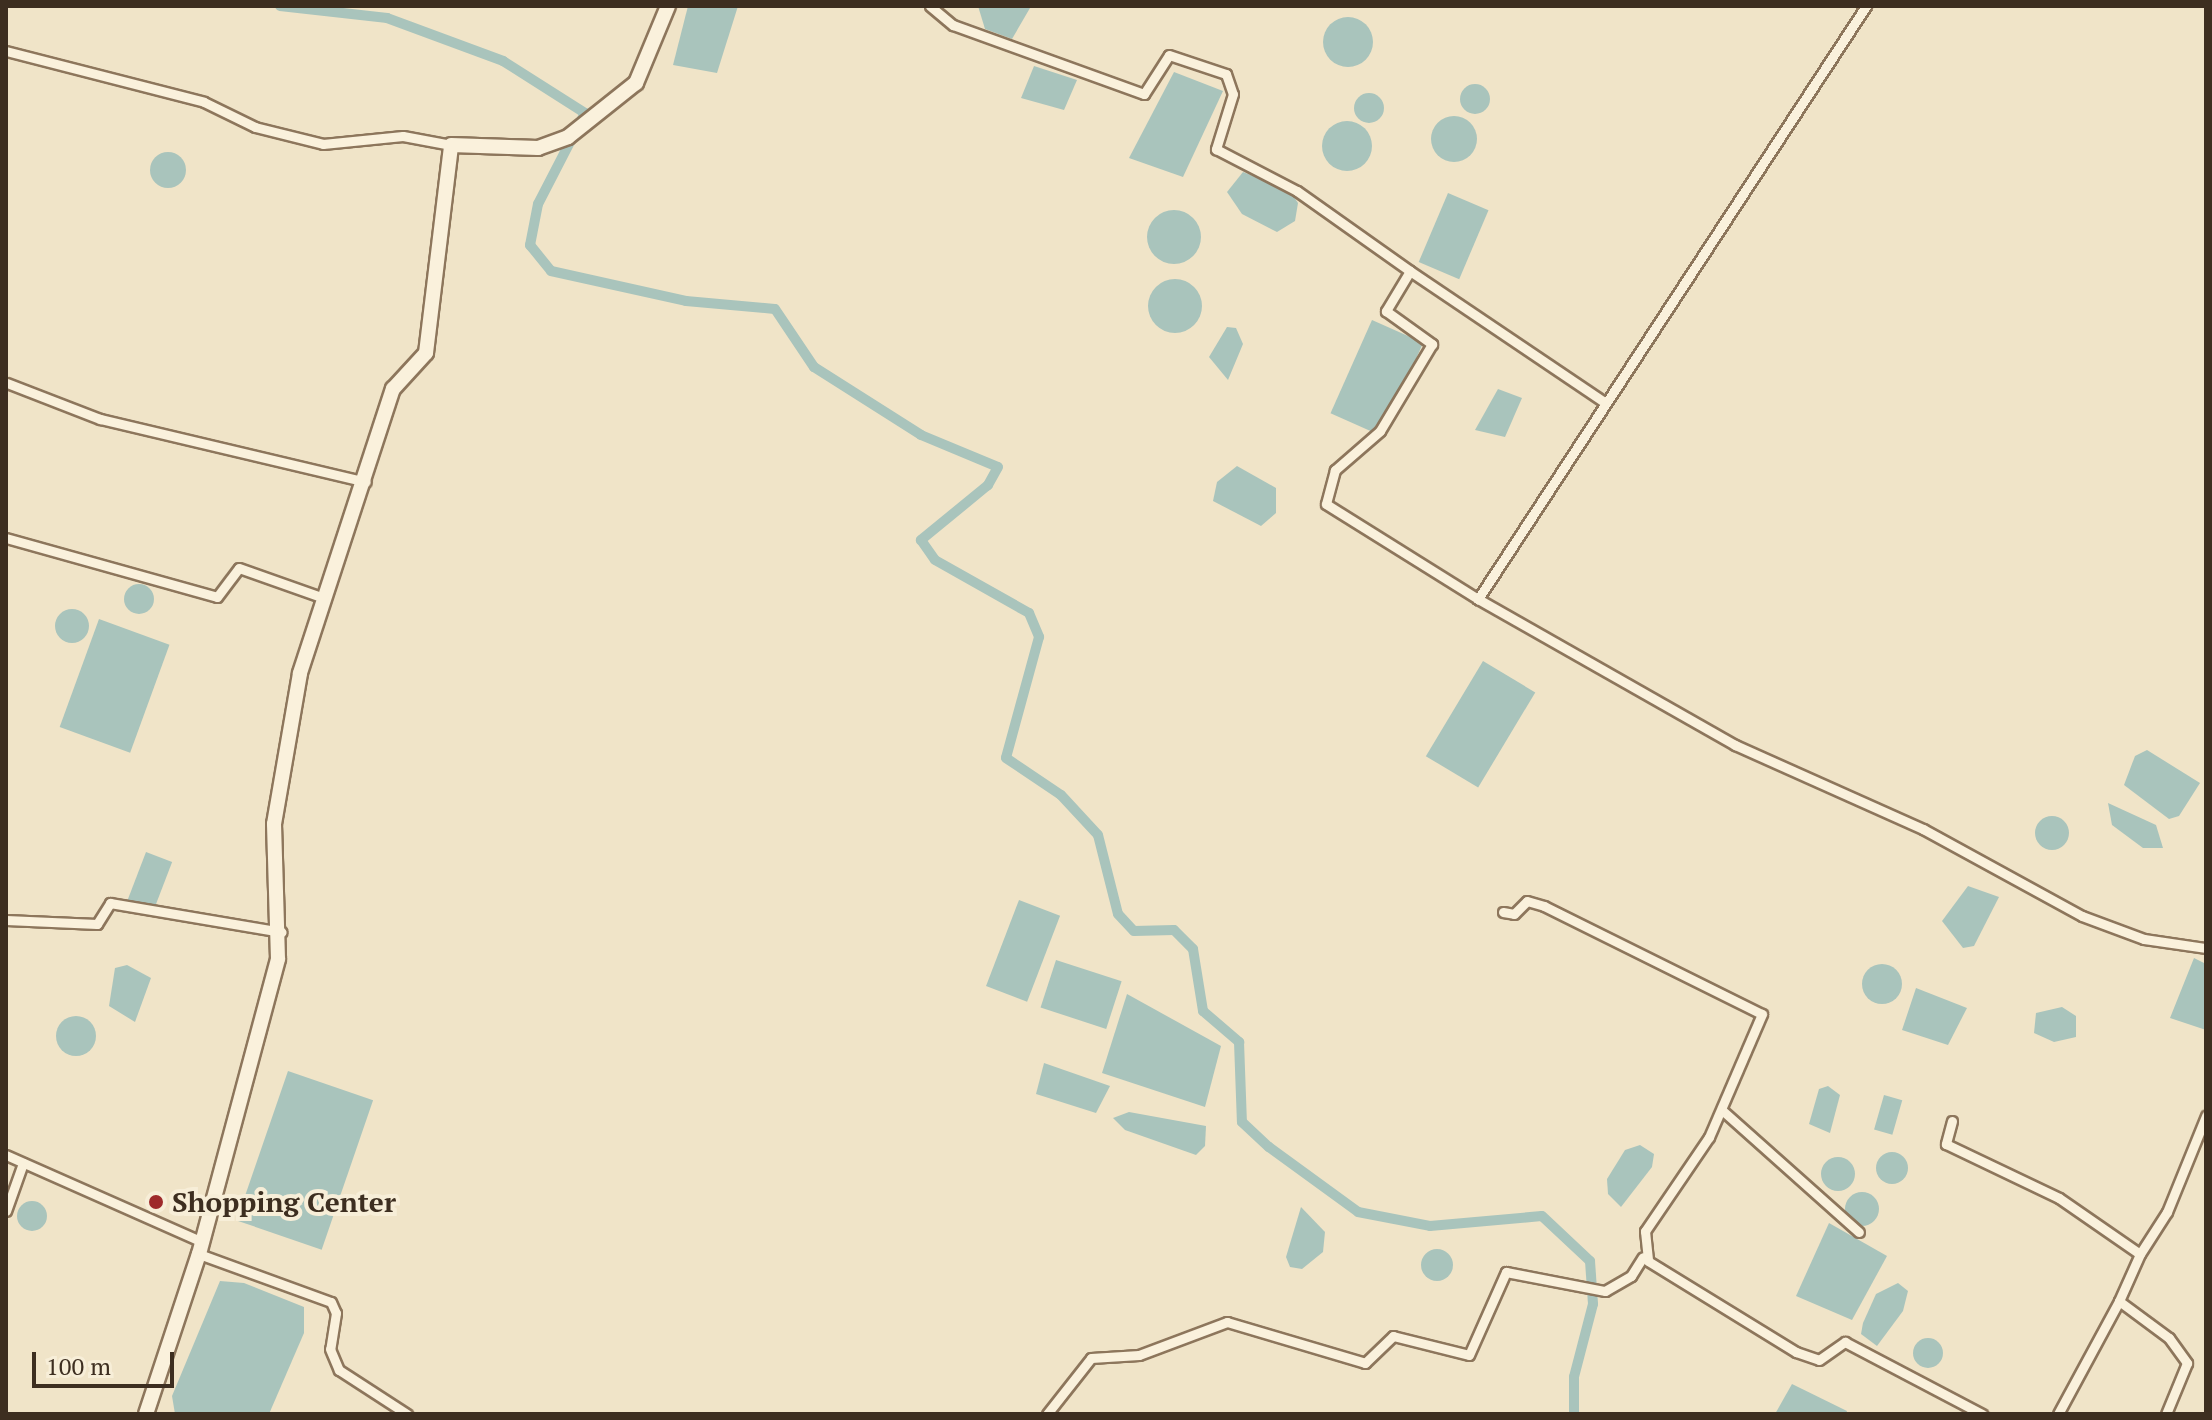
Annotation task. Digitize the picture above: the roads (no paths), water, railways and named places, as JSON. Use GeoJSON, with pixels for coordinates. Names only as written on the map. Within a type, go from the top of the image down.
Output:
{"type":"FeatureCollection","features":[{"type":"Feature","properties":{"kind":"street"},"geometry":{"type":"LineString","coordinates":[[6,51],[204,102],[255,127],[323,144],[403,136],[451,145],[538,148],[568,137],[636,83],[668,6]]}},
{"type":"Feature","properties":{"kind":"street"},"geometry":{"type":"LineString","coordinates":[[930,6],[953,25],[1144,94],[1169,55],[1226,74],[1233,94],[1216,149],[1297,191],[1606,403]]}},
{"type":"Feature","properties":{"kind":"street"},"geometry":{"type":"LineString","coordinates":[[1478,599],[1866,6]]}},
{"type":"Feature","properties":{"kind":"street"},"geometry":{"type":"LineString","coordinates":[[146,1414],[201,1248],[282,932],[278,789],[300,673],[366,482],[393,389],[426,353],[451,145]]}},
{"type":"Feature","properties":{"kind":"street"},"geometry":{"type":"LineString","coordinates":[[1410,271],[1387,314],[1432,344],[1380,431],[1335,470],[1326,504],[1478,599],[1735,745],[1923,829],[2082,916],[2144,939],[2206,948]]}},
{"type":"Feature","properties":{"kind":"street"},"geometry":{"type":"LineString","coordinates":[[7,383],[100,419],[366,482]]}},
{"type":"Feature","properties":{"kind":"street"},"geometry":{"type":"LineString","coordinates":[[6,538],[217,597],[239,568],[324,598]]}},
{"type":"Feature","properties":{"kind":"street"},"geometry":{"type":"LineString","coordinates":[[1047,1414],[1091,1358],[1139,1355],[1227,1322],[1365,1363],[1393,1336],[1469,1355],[1506,1272],[1605,1291],[1631,1276],[1643,1257],[1652,1217],[1723,1111],[1761,1027],[1755,1008],[1544,906],[1527,901],[1514,914],[1503,912]]}},
{"type":"Feature","properties":{"kind":"street"},"geometry":{"type":"LineString","coordinates":[[6,920],[97,924],[110,903],[282,932]]}},
{"type":"Feature","properties":{"kind":"street"},"geometry":{"type":"LineString","coordinates":[[1723,1111],[1859,1232]]}},
{"type":"Feature","properties":{"kind":"street"},"geometry":{"type":"LineString","coordinates":[[2058,1414],[2119,1301],[2140,1254],[2167,1212],[2206,1116]]}},
{"type":"Feature","properties":{"kind":"street"},"geometry":{"type":"LineString","coordinates":[[1952,1121],[1946,1144],[2059,1198],[2140,1254]]}},
{"type":"Feature","properties":{"kind":"street"},"geometry":{"type":"LineString","coordinates":[[6,1155],[201,1248],[331,1302],[336,1313],[330,1349],[339,1370],[407,1414]]}},
{"type":"Feature","properties":{"kind":"street"},"geometry":{"type":"LineString","coordinates":[[6,1211],[23,1163]]}},
{"type":"Feature","properties":{"kind":"street"},"geometry":{"type":"LineString","coordinates":[[1643,1257],[1796,1352],[1819,1360],[1845,1342],[1982,1414]]}},
{"type":"Feature","properties":{"kind":"street"},"geometry":{"type":"LineString","coordinates":[[2119,1301],[2169,1338],[2187,1363],[2166,1414]]}},
{"type":"Feature","properties":{"kind":"water"},"geometry":{"type":"Polygon","coordinates":[[[688,6],[738,6],[717,73],[673,65],[688,6]]]}},
{"type":"Feature","properties":{"kind":"water"},"geometry":{"type":"Polygon","coordinates":[[[978,6],[1030,8],[1012,39],[985,29],[978,6]]]}},
{"type":"Feature","properties":{"kind":"water"},"geometry":{"type":"Polygon","coordinates":[[[1348,17],[1366,24],[1373,42],[1366,60],[1348,67],[1330,60],[1323,42],[1330,24],[1348,17]]]}},
{"type":"Feature","properties":{"kind":"water"},"geometry":{"type":"Polygon","coordinates":[[[1034,66],[1077,80],[1064,110],[1021,98],[1034,66]]]}},
{"type":"Feature","properties":{"kind":"water"},"geometry":{"type":"Polygon","coordinates":[[[1174,72],[1223,91],[1183,177],[1129,158],[1174,72]]]}},
{"type":"Feature","properties":{"kind":"water"},"geometry":{"type":"Polygon","coordinates":[[[1475,84],[1481,85],[1489,93],[1489,105],[1481,113],[1475,114],[1469,113],[1461,105],[1460,99],[1461,93],[1469,85],[1475,84]]]}},
{"type":"Feature","properties":{"kind":"water"},"geometry":{"type":"Polygon","coordinates":[[[1369,93],[1380,97],[1384,108],[1380,119],[1369,123],[1358,119],[1354,108],[1358,97],[1369,93]]]}},
{"type":"Feature","properties":{"kind":"water"},"geometry":{"type":"Polygon","coordinates":[[[1454,116],[1471,122],[1477,139],[1471,156],[1454,162],[1437,156],[1431,139],[1437,122],[1454,116]]]}},
{"type":"Feature","properties":{"kind":"water"},"geometry":{"type":"Polygon","coordinates":[[[1347,121],[1365,128],[1372,146],[1365,164],[1347,171],[1329,164],[1322,146],[1329,128],[1347,121]]]}},
{"type":"Feature","properties":{"kind":"water"},"geometry":{"type":"Polygon","coordinates":[[[168,152],[180,158],[186,170],[180,182],[168,188],[156,182],[150,170],[156,158],[168,152]]]}},
{"type":"Feature","properties":{"kind":"water"},"geometry":{"type":"Polygon","coordinates":[[[1243,172],[1289,190],[1298,203],[1295,221],[1277,232],[1242,214],[1227,192],[1243,172]]]}},
{"type":"Feature","properties":{"kind":"water"},"geometry":{"type":"Polygon","coordinates":[[[1448,193],[1489,210],[1459,279],[1419,262],[1448,193]]]}},
{"type":"Feature","properties":{"kind":"water"},"geometry":{"type":"Polygon","coordinates":[[[1174,210],[1193,218],[1201,237],[1193,256],[1174,264],[1155,256],[1147,237],[1155,218],[1174,210]]]}},
{"type":"Feature","properties":{"kind":"water"},"geometry":{"type":"Polygon","coordinates":[[[1175,279],[1194,287],[1202,306],[1194,325],[1175,333],[1156,325],[1148,306],[1156,287],[1175,279]]]}},
{"type":"Feature","properties":{"kind":"water"},"geometry":{"type":"Polygon","coordinates":[[[1372,320],[1423,343],[1382,436],[1331,413],[1372,320]]]}},
{"type":"Feature","properties":{"kind":"water"},"geometry":{"type":"Polygon","coordinates":[[[1227,327],[1236,328],[1243,344],[1228,380],[1209,357],[1227,327]]]}},
{"type":"Feature","properties":{"kind":"water"},"geometry":{"type":"Polygon","coordinates":[[[1498,389],[1522,398],[1505,437],[1475,430],[1498,389]]]}},
{"type":"Feature","properties":{"kind":"water"},"geometry":{"type":"Polygon","coordinates":[[[1237,466],[1276,488],[1276,513],[1261,526],[1213,501],[1217,482],[1237,466]]]}},
{"type":"Feature","properties":{"kind":"water"},"geometry":{"type":"Polygon","coordinates":[[[139,584],[150,588],[154,599],[150,610],[139,614],[128,610],[124,599],[128,588],[139,584]]]}},
{"type":"Feature","properties":{"kind":"water"},"geometry":{"type":"Polygon","coordinates":[[[72,609],[84,614],[89,626],[84,638],[72,643],[60,638],[55,626],[60,614],[72,609]]]}},
{"type":"Feature","properties":{"kind":"water"},"geometry":{"type":"Polygon","coordinates":[[[99,619],[169,645],[130,753],[60,727],[99,619]]]}},
{"type":"Feature","properties":{"kind":"water"},"geometry":{"type":"Polygon","coordinates":[[[1483,661],[1535,692],[1478,788],[1426,756],[1483,661]]]}},
{"type":"Feature","properties":{"kind":"water"},"geometry":{"type":"Polygon","coordinates":[[[2147,750],[2200,783],[2179,816],[2169,819],[2124,785],[2135,756],[2147,750]]]}},
{"type":"Feature","properties":{"kind":"water"},"geometry":{"type":"Polygon","coordinates":[[[2108,803],[2156,825],[2163,848],[2143,848],[2112,825],[2108,803]]]}},
{"type":"Feature","properties":{"kind":"water"},"geometry":{"type":"Polygon","coordinates":[[[2052,816],[2064,821],[2069,833],[2064,845],[2052,850],[2040,845],[2035,833],[2040,821],[2052,816]]]}},
{"type":"Feature","properties":{"kind":"water"},"geometry":{"type":"Polygon","coordinates":[[[146,852],[172,862],[153,912],[127,902],[146,852]]]}},
{"type":"Feature","properties":{"kind":"water"},"geometry":{"type":"Polygon","coordinates":[[[1968,886],[1999,897],[1974,946],[1963,948],[1942,921],[1968,886]]]}},
{"type":"Feature","properties":{"kind":"water"},"geometry":{"type":"Polygon","coordinates":[[[1019,900],[1060,916],[1027,1002],[986,986],[1019,900]]]}},
{"type":"Feature","properties":{"kind":"water"},"geometry":{"type":"Polygon","coordinates":[[[2194,958],[2206,964],[2206,1030],[2170,1018],[2194,958]]]}},
{"type":"Feature","properties":{"kind":"water"},"geometry":{"type":"Polygon","coordinates":[[[1056,960],[1122,981],[1106,1029],[1041,1008],[1056,960]]]}},
{"type":"Feature","properties":{"kind":"water"},"geometry":{"type":"Polygon","coordinates":[[[1882,964],[1896,970],[1902,984],[1896,998],[1882,1004],[1868,998],[1862,984],[1868,970],[1882,964]]]}},
{"type":"Feature","properties":{"kind":"water"},"geometry":{"type":"Polygon","coordinates":[[[127,965],[151,978],[135,1022],[109,1006],[115,968],[127,965]]]}},
{"type":"Feature","properties":{"kind":"water"},"geometry":{"type":"Polygon","coordinates":[[[1916,988],[1967,1008],[1948,1045],[1902,1030],[1916,988]]]}},
{"type":"Feature","properties":{"kind":"water"},"geometry":{"type":"Polygon","coordinates":[[[1127,994],[1221,1046],[1205,1107],[1102,1073],[1127,994]]]}},
{"type":"Feature","properties":{"kind":"water"},"geometry":{"type":"Polygon","coordinates":[[[2062,1007],[2076,1016],[2076,1037],[2054,1042],[2034,1033],[2036,1013],[2062,1007]]]}},
{"type":"Feature","properties":{"kind":"water"},"geometry":{"type":"Polygon","coordinates":[[[76,1016],[90,1022],[96,1036],[90,1050],[76,1056],[62,1050],[56,1036],[62,1022],[76,1016]]]}},
{"type":"Feature","properties":{"kind":"water"},"geometry":{"type":"Polygon","coordinates":[[[1044,1063],[1110,1086],[1096,1113],[1036,1094],[1044,1063]]]}},
{"type":"Feature","properties":{"kind":"water"},"geometry":{"type":"Polygon","coordinates":[[[288,1071],[373,1100],[322,1250],[237,1220],[288,1071]]]}},
{"type":"Feature","properties":{"kind":"water"},"geometry":{"type":"Polygon","coordinates":[[[1828,1086],[1840,1095],[1830,1133],[1809,1124],[1819,1089],[1828,1086]]]}},
{"type":"Feature","properties":{"kind":"water"},"geometry":{"type":"Polygon","coordinates":[[[1884,1095],[1902,1100],[1892,1135],[1874,1130],[1884,1095]]]}},
{"type":"Feature","properties":{"kind":"water"},"geometry":{"type":"Polygon","coordinates":[[[1129,1112],[1206,1126],[1205,1146],[1196,1155],[1125,1130],[1113,1118],[1129,1112]]]}},
{"type":"Feature","properties":{"kind":"water"},"geometry":{"type":"Polygon","coordinates":[[[1640,1145],[1654,1154],[1652,1167],[1621,1207],[1608,1194],[1607,1179],[1625,1150],[1640,1145]]]}},
{"type":"Feature","properties":{"kind":"water"},"geometry":{"type":"Polygon","coordinates":[[[1892,1152],[1903,1157],[1908,1168],[1903,1179],[1892,1184],[1881,1179],[1876,1168],[1881,1157],[1892,1152]]]}},
{"type":"Feature","properties":{"kind":"water"},"geometry":{"type":"Polygon","coordinates":[[[1838,1157],[1850,1162],[1855,1174],[1850,1186],[1838,1191],[1826,1186],[1821,1174],[1826,1162],[1838,1157]]]}},
{"type":"Feature","properties":{"kind":"water"},"geometry":{"type":"Polygon","coordinates":[[[1862,1192],[1874,1197],[1879,1209],[1874,1221],[1862,1226],[1850,1221],[1845,1209],[1850,1197],[1862,1192]]]}},
{"type":"Feature","properties":{"kind":"water"},"geometry":{"type":"Polygon","coordinates":[[[32,1201],[43,1205],[47,1216],[43,1227],[32,1231],[21,1227],[17,1216],[21,1205],[32,1201]]]}},
{"type":"Feature","properties":{"kind":"water"},"geometry":{"type":"Polygon","coordinates":[[[1301,1207],[1325,1232],[1323,1252],[1302,1269],[1290,1267],[1286,1257],[1301,1207]]]}},
{"type":"Feature","properties":{"kind":"water"},"geometry":{"type":"Polygon","coordinates":[[[1829,1223],[1887,1256],[1852,1320],[1796,1296],[1829,1223]]]}},
{"type":"Feature","properties":{"kind":"water"},"geometry":{"type":"Polygon","coordinates":[[[1437,1249],[1448,1254],[1453,1265],[1448,1276],[1437,1281],[1426,1276],[1421,1265],[1426,1254],[1437,1249]]]}},
{"type":"Feature","properties":{"kind":"water"},"geometry":{"type":"Polygon","coordinates":[[[220,1281],[244,1283],[304,1307],[304,1333],[269,1414],[175,1414],[172,1396],[220,1281]]]}},
{"type":"Feature","properties":{"kind":"water"},"geometry":{"type":"Polygon","coordinates":[[[1898,1283],[1908,1291],[1903,1311],[1877,1346],[1861,1334],[1863,1323],[1876,1294],[1898,1283]]]}},
{"type":"Feature","properties":{"kind":"water"},"geometry":{"type":"Polygon","coordinates":[[[1928,1338],[1939,1342],[1943,1353],[1939,1364],[1928,1368],[1917,1364],[1913,1353],[1917,1342],[1928,1338]]]}},
{"type":"Feature","properties":{"kind":"water"},"geometry":{"type":"Polygon","coordinates":[[[1792,1384],[1847,1411],[1846,1414],[1775,1414],[1792,1384]]]}},
{"type":"Feature","properties":{"kind":"waterway"},"geometry":{"type":"LineString","coordinates":[[280,6],[387,18],[503,61],[585,113],[538,204],[530,245],[551,271],[686,301],[775,309],[814,367],[921,435],[998,467],[988,485],[921,540],[935,560],[1029,613],[1039,637],[1006,758],[1061,795],[1098,835],[1118,914],[1134,931],[1174,930],[1193,949],[1203,1011],[1239,1042],[1242,1122],[1269,1147],[1358,1212],[1430,1226],[1542,1216],[1590,1261],[1593,1304],[1574,1377],[1574,1414]]}},
{"type":"Feature","properties":{"kind":"place","name":"Shopping Center"},"geometry":{"type":"Point","coordinates":[156,1202]}}]}
